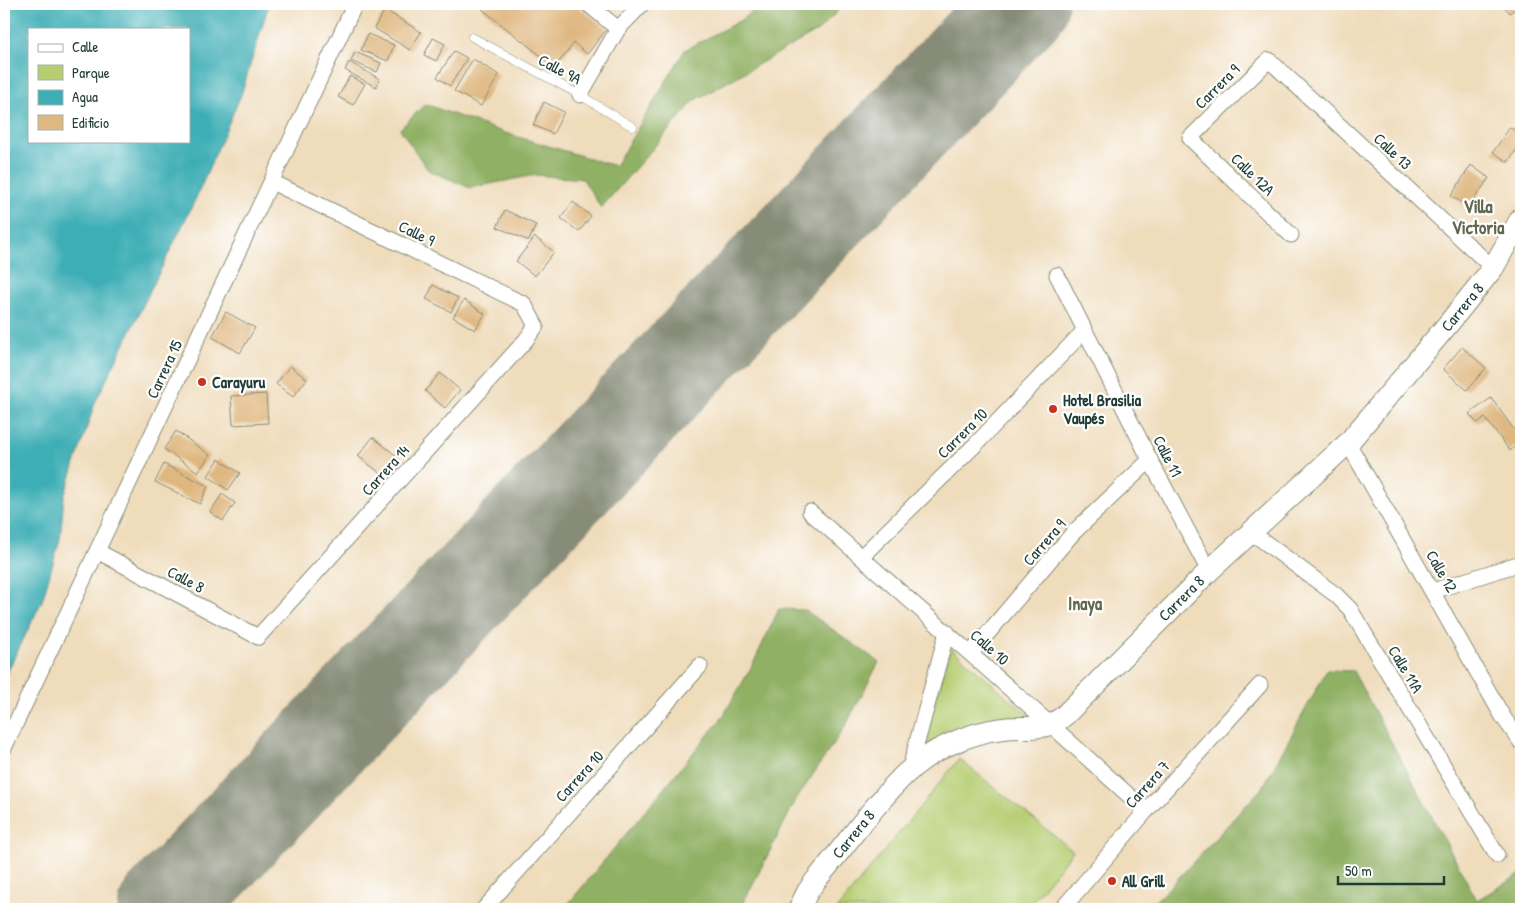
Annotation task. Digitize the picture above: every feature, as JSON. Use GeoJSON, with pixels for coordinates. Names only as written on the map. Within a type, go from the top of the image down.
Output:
{"type":"FeatureCollection","features":[{"type":"Feature","properties":{"kind":"street","name":"Carrera 15"},"geometry":{"type":"LineString","coordinates":[[4,748],[355,4]]}},
{"type":"Feature","properties":{"kind":"street"},"geometry":{"type":"LineString","coordinates":[[588,4],[618,29]]}},
{"type":"Feature","properties":{"kind":"street"},"geometry":{"type":"LineString","coordinates":[[580,95],[618,29],[642,4]]}},
{"type":"Feature","properties":{"kind":"street","name":"Carrera 9"},"geometry":{"type":"LineString","coordinates":[[1190,138],[1269,60]]}},
{"type":"Feature","properties":{"kind":"street","name":"Calle 13"},"geometry":{"type":"LineString","coordinates":[[1269,60],[1492,268]]}},
{"type":"Feature","properties":{"kind":"street","name":"Calle 12A"},"geometry":{"type":"LineString","coordinates":[[1190,138],[1291,235]]}},
{"type":"Feature","properties":{"kind":"street","name":"Calle 9"},"geometry":{"type":"LineString","coordinates":[[272,182],[524,304],[536,326]]}},
{"type":"Feature","properties":{"kind":"street","name":"Carrera 8"},"geometry":{"type":"LineString","coordinates":[[799,909],[816,880],[894,784],[910,768],[948,745],[974,735],[1007,728],[1045,726],[1065,715],[1208,571],[1348,443],[1449,323],[1492,268],[1521,218]]}},
{"type":"Feature","properties":{"kind":"street","name":"Calle 11"},"geometry":{"type":"LineString","coordinates":[[1057,275],[1208,571]]}},
{"type":"Feature","properties":{"kind":"street","name":"Carrera 14"},"geometry":{"type":"LineString","coordinates":[[258,637],[525,341],[536,326]]}},
{"type":"Feature","properties":{"kind":"street","name":"Carrera 10"},"geometry":{"type":"LineString","coordinates":[[862,557],[969,451],[1084,331]]}},
{"type":"Feature","properties":{"kind":"street","name":"Calle 12"},"geometry":{"type":"LineString","coordinates":[[1348,443],[1503,717],[1521,742]]}},
{"type":"Feature","properties":{"kind":"street","name":"Carrera 9"},"geometry":{"type":"LineString","coordinates":[[971,653],[1074,533],[1150,460]]}},
{"type":"Feature","properties":{"kind":"street","name":"Calle 10"},"geometry":{"type":"LineString","coordinates":[[810,512],[1051,724],[1146,811]]}},
{"type":"Feature","properties":{"kind":"street","name":"Calle 11A"},"geometry":{"type":"LineString","coordinates":[[1251,532],[1336,595],[1350,609],[1497,855]]}},
{"type":"Feature","properties":{"kind":"street","name":"Calle 8"},"geometry":{"type":"LineString","coordinates":[[97,551],[258,637]]}},
{"type":"Feature","properties":{"kind":"street"},"geometry":{"type":"LineString","coordinates":[[1433,591],[1521,563]]}},
{"type":"Feature","properties":{"kind":"street"},"geometry":{"type":"LineString","coordinates":[[910,768],[946,632]]}},
{"type":"Feature","properties":{"kind":"street","name":"Carrera 10"},"geometry":{"type":"LineString","coordinates":[[484,909],[700,666]]}},
{"type":"Feature","properties":{"kind":"street","name":"Carrera 7"},"geometry":{"type":"LineString","coordinates":[[1062,909],[1146,811],[1260,685]]}},
{"type":"Feature","properties":{"kind":"lane","name":"Calle 9A"},"geometry":{"type":"LineString","coordinates":[[472,37],[580,95],[633,127]]}},
{"type":"Feature","properties":{"kind":"green space"},"geometry":{"type":"Polygon","coordinates":[[[761,4],[845,4],[819,30],[694,101],[601,208],[583,179],[535,175],[470,188],[428,170],[400,129],[425,104],[505,133],[615,166],[685,50],[741,20],[761,4]]]}},
{"type":"Feature","properties":{"kind":"green space"},"geometry":{"type":"Polygon","coordinates":[[[779,609],[805,610],[879,662],[846,725],[796,800],[740,909],[564,909],[722,718],[752,666],[779,609]]]}},
{"type":"Feature","properties":{"kind":"green space"},"geometry":{"type":"Polygon","coordinates":[[[951,648],[1034,720],[1006,716],[974,723],[921,751],[951,648]]]}},
{"type":"Feature","properties":{"kind":"green space"},"geometry":{"type":"Polygon","coordinates":[[[1327,670],[1353,671],[1477,900],[1521,874],[1521,909],[1147,909],[1171,886],[1263,787],[1327,670]]]}},
{"type":"Feature","properties":{"kind":"green space"},"geometry":{"type":"Polygon","coordinates":[[[959,759],[1073,851],[1026,909],[837,909],[959,759]]]}},
{"type":"Feature","properties":{"kind":"water"},"geometry":{"type":"Polygon","coordinates":[[[4,4],[269,4],[241,95],[197,196],[95,403],[64,497],[60,539],[42,601],[4,679],[4,4]]]}},
{"type":"Feature","properties":{"kind":"building"},"geometry":{"type":"Polygon","coordinates":[[[486,4],[574,4],[607,29],[587,54],[574,43],[555,67],[482,9],[486,4]]]}},
{"type":"Feature","properties":{"kind":"building"},"geometry":{"type":"Polygon","coordinates":[[[1502,4],[1520,4],[1510,13],[1502,4]]]}},
{"type":"Feature","properties":{"kind":"building"},"geometry":{"type":"Polygon","coordinates":[[[385,10],[421,32],[410,50],[374,28],[385,10]]]}},
{"type":"Feature","properties":{"kind":"building"},"geometry":{"type":"Polygon","coordinates":[[[368,34],[394,45],[388,61],[361,50],[368,34]]]}},
{"type":"Feature","properties":{"kind":"building"},"geometry":{"type":"Polygon","coordinates":[[[433,38],[445,44],[436,61],[424,55],[433,38]]]}},
{"type":"Feature","properties":{"kind":"building"},"geometry":{"type":"Polygon","coordinates":[[[454,51],[467,58],[450,86],[437,77],[454,51]]]}},
{"type":"Feature","properties":{"kind":"building"},"geometry":{"type":"Polygon","coordinates":[[[355,52],[381,63],[377,72],[351,61],[355,52]]]}},
{"type":"Feature","properties":{"kind":"building"},"geometry":{"type":"Polygon","coordinates":[[[473,59],[499,75],[481,106],[454,91],[473,59]]]}},
{"type":"Feature","properties":{"kind":"building"},"geometry":{"type":"Polygon","coordinates":[[[349,62],[380,79],[376,87],[345,70],[349,62]]]}},
{"type":"Feature","properties":{"kind":"building"},"geometry":{"type":"Polygon","coordinates":[[[350,76],[365,84],[353,105],[338,97],[350,76]]]}},
{"type":"Feature","properties":{"kind":"building"},"geometry":{"type":"Polygon","coordinates":[[[544,102],[564,112],[553,134],[533,125],[544,102]]]}},
{"type":"Feature","properties":{"kind":"building"},"geometry":{"type":"Polygon","coordinates":[[[1510,127],[1521,135],[1521,143],[1508,162],[1493,152],[1510,127]]]}},
{"type":"Feature","properties":{"kind":"building"},"geometry":{"type":"Polygon","coordinates":[[[1471,165],[1489,178],[1469,207],[1451,196],[1471,165]]]}},
{"type":"Feature","properties":{"kind":"building"},"geometry":{"type":"Polygon","coordinates":[[[573,202],[591,216],[579,232],[561,218],[573,202]]]}},
{"type":"Feature","properties":{"kind":"building"},"geometry":{"type":"Polygon","coordinates":[[[505,210],[536,225],[529,241],[497,227],[505,210]]]}},
{"type":"Feature","properties":{"kind":"building"},"geometry":{"type":"Polygon","coordinates":[[[535,237],[554,252],[535,276],[516,261],[535,237]]]}},
{"type":"Feature","properties":{"kind":"building"},"geometry":{"type":"Polygon","coordinates":[[[433,285],[458,298],[451,312],[426,299],[433,285]]]}},
{"type":"Feature","properties":{"kind":"building"},"geometry":{"type":"Polygon","coordinates":[[[464,300],[485,314],[475,330],[453,317],[464,300]]]}},
{"type":"Feature","properties":{"kind":"building"},"geometry":{"type":"Polygon","coordinates":[[[226,312],[255,328],[240,353],[212,337],[226,312]]]}},
{"type":"Feature","properties":{"kind":"building"},"geometry":{"type":"Polygon","coordinates":[[[1462,347],[1486,368],[1467,390],[1443,369],[1462,347]]]}},
{"type":"Feature","properties":{"kind":"building"},"geometry":{"type":"Polygon","coordinates":[[[290,366],[307,379],[293,397],[276,384],[290,366]]]}},
{"type":"Feature","properties":{"kind":"building"},"geometry":{"type":"Polygon","coordinates":[[[440,373],[460,390],[445,408],[425,391],[440,373]]]}},
{"type":"Feature","properties":{"kind":"building"},"geometry":{"type":"Polygon","coordinates":[[[266,394],[268,423],[233,425],[231,396],[266,394]]]}},
{"type":"Feature","properties":{"kind":"building"},"geometry":{"type":"Polygon","coordinates":[[[1491,398],[1521,439],[1510,451],[1485,418],[1477,423],[1469,414],[1491,398]]]}},
{"type":"Feature","properties":{"kind":"building"},"geometry":{"type":"Polygon","coordinates":[[[176,431],[210,455],[198,472],[164,449],[176,431]]]}},
{"type":"Feature","properties":{"kind":"building"},"geometry":{"type":"Polygon","coordinates":[[[373,437],[399,458],[385,477],[358,456],[373,437]]]}},
{"type":"Feature","properties":{"kind":"building"},"geometry":{"type":"Polygon","coordinates":[[[219,459],[240,473],[228,490],[208,476],[219,459]]]}},
{"type":"Feature","properties":{"kind":"building"},"geometry":{"type":"Polygon","coordinates":[[[164,464],[208,486],[200,504],[155,482],[164,464]]]}},
{"type":"Feature","properties":{"kind":"building"},"geometry":{"type":"Polygon","coordinates":[[[222,494],[235,503],[223,521],[210,512],[222,494]]]}},
{"type":"Feature","properties":{"kind":"runway"},"geometry":{"type":"LineString","coordinates":[[165,909],[1021,4]]}},
{"type":"Feature","properties":{"kind":"place","name":"Carayuru"},"geometry":{"type":"Point","coordinates":[202,382]}},
{"type":"Feature","properties":{"kind":"place","name":"Hotel Brasilia Vaupés"},"geometry":{"type":"Point","coordinates":[1053,409]}},
{"type":"Feature","properties":{"kind":"place","name":"All Grill"},"geometry":{"type":"Point","coordinates":[1112,881]}},
{"type":"Feature","properties":{"kind":"district","name":"Villa Victoria"},"geometry":{"type":"Point","coordinates":[1478,217]}},
{"type":"Feature","properties":{"kind":"district","name":"Inaya"},"geometry":{"type":"Point","coordinates":[1085,604]}}]}
